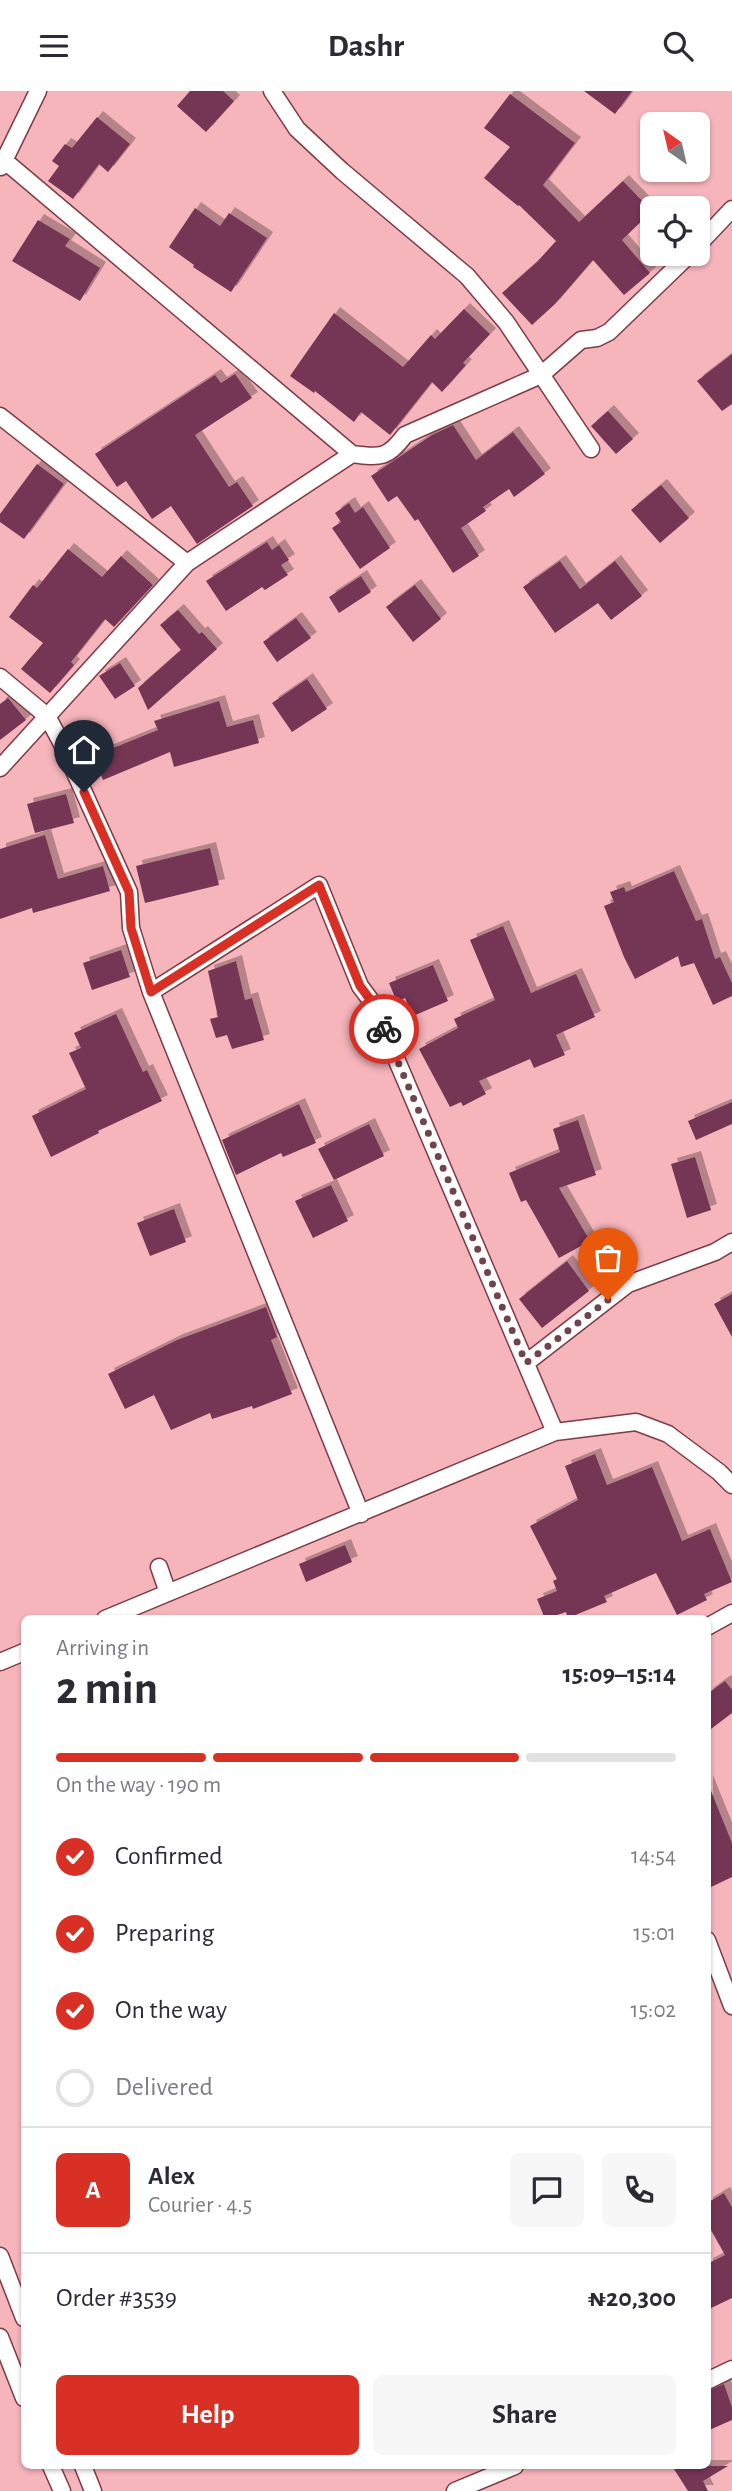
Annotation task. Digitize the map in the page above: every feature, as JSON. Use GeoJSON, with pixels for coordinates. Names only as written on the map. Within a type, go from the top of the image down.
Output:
{"type":"FeatureCollection","features":[{"type":"Feature","properties":{"kind":"street"},"geometry":{"type":"LineString","coordinates":[[38,91],[3,165],[352,454],[373,457],[393,452],[405,435],[541,375],[581,340],[597,338],[609,332],[678,266]]}},
{"type":"Feature","properties":{"kind":"street"},"geometry":{"type":"LineString","coordinates":[[272,91],[297,129],[342,171],[467,276],[506,322],[591,449]]}},
{"type":"Feature","properties":{"kind":"street"},"geometry":{"type":"LineString","coordinates":[[710,232],[732,209]]}},
{"type":"Feature","properties":{"kind":"street"},"geometry":{"type":"LineString","coordinates":[[0,416],[187,563]]}},
{"type":"Feature","properties":{"kind":"street"},"geometry":{"type":"LineString","coordinates":[[0,768],[187,563],[352,454]]}},
{"type":"Feature","properties":{"kind":"street"},"geometry":{"type":"LineString","coordinates":[[0,677],[47,716],[129,892],[131,928],[151,992],[361,1514]]}},
{"type":"Feature","properties":{"kind":"street"},"geometry":{"type":"LineString","coordinates":[[151,992],[319,885],[360,986],[372,1002],[555,1432]]}},
{"type":"Feature","properties":{"kind":"street"},"geometry":{"type":"LineString","coordinates":[[526,1363],[628,1284],[715,1252],[732,1242]]}},
{"type":"Feature","properties":{"kind":"street"},"geometry":{"type":"LineString","coordinates":[[115,1615],[555,1432],[636,1422],[668,1434],[725,1468],[732,1486]]}},
{"type":"Feature","properties":{"kind":"street"},"geometry":{"type":"LineString","coordinates":[[159,1567],[167,1593]]}},
{"type":"Feature","properties":{"kind":"street"},"geometry":{"type":"LineString","coordinates":[[711,1625],[732,1613]]}},
{"type":"Feature","properties":{"kind":"street"},"geometry":{"type":"LineString","coordinates":[[0,1662],[21,1653]]}},
{"type":"Feature","properties":{"kind":"street"},"geometry":{"type":"LineString","coordinates":[[711,1951],[732,2006]]}},
{"type":"Feature","properties":{"kind":"street"},"geometry":{"type":"LineString","coordinates":[[0,2256],[21,2310]]}},
{"type":"Feature","properties":{"kind":"street"},"geometry":{"type":"LineString","coordinates":[[0,2337],[21,2390]]}},
{"type":"Feature","properties":{"kind":"street"},"geometry":{"type":"LineString","coordinates":[[711,2379],[732,2369]]}},
{"type":"Feature","properties":{"kind":"street"},"geometry":{"type":"LineString","coordinates":[[52,2469],[62,2491]]}},
{"type":"Feature","properties":{"kind":"street"},"geometry":{"type":"LineString","coordinates":[[84,2469],[93,2491]]}},
{"type":"Feature","properties":{"kind":"street"},"geometry":{"type":"LineString","coordinates":[[455,2491],[509,2469]]}},
{"type":"Feature","properties":{"kind":"building"},"geometry":{"type":"Polygon","coordinates":[[[190,91],[223,91],[234,101],[206,132],[177,106],[190,91]]]}},
{"type":"Feature","properties":{"kind":"building"},"geometry":{"type":"Polygon","coordinates":[[[584,91],[632,91],[615,114],[584,91]]]}},
{"type":"Feature","properties":{"kind":"building"},"geometry":{"type":"Polygon","coordinates":[[[510,94],[575,143],[543,185],[579,222],[623,181],[640,199],[640,223],[622,240],[640,261],[640,266],[644,266],[650,273],[624,295],[593,260],[555,304],[532,325],[502,293],[556,241],[519,205],[484,178],[510,147],[484,128],[510,94]]]}},
{"type":"Feature","properties":{"kind":"building"},"geometry":{"type":"Polygon","coordinates":[[[97,117],[130,144],[108,172],[99,164],[73,199],[48,181],[59,166],[52,161],[65,144],[72,148],[97,117]]]}},
{"type":"Feature","properties":{"kind":"building"},"geometry":{"type":"Polygon","coordinates":[[[195,208],[220,226],[229,213],[267,238],[231,292],[169,247],[195,208]]]}},
{"type":"Feature","properties":{"kind":"building"},"geometry":{"type":"Polygon","coordinates":[[[38,220],[70,239],[65,246],[100,268],[80,301],[12,261],[38,220]]]}},
{"type":"Feature","properties":{"kind":"building"},"geometry":{"type":"Polygon","coordinates":[[[464,309],[490,334],[463,363],[466,365],[442,392],[432,382],[390,435],[361,412],[354,422],[315,391],[314,393],[290,376],[334,313],[403,367],[431,335],[435,339],[464,309]]]}},
{"type":"Feature","properties":{"kind":"building"},"geometry":{"type":"Polygon","coordinates":[[[732,354],[732,404],[722,411],[697,381],[732,354]]]}},
{"type":"Feature","properties":{"kind":"building"},"geometry":{"type":"Polygon","coordinates":[[[235,374],[252,398],[195,435],[229,487],[237,482],[253,506],[197,544],[171,506],[152,519],[126,481],[117,487],[95,454],[215,375],[221,383],[235,374]]]}},
{"type":"Feature","properties":{"kind":"building"},"geometry":{"type":"Polygon","coordinates":[[[608,411],[633,439],[616,454],[591,426],[608,411]]]}},
{"type":"Feature","properties":{"kind":"building"},"geometry":{"type":"Polygon","coordinates":[[[453,425],[476,460],[513,432],[545,474],[514,497],[509,489],[483,507],[486,511],[461,528],[479,556],[453,573],[418,519],[415,521],[397,496],[388,502],[371,476],[432,435],[453,425]]]}},
{"type":"Feature","properties":{"kind":"building"},"geometry":{"type":"Polygon","coordinates":[[[37,464],[64,484],[24,539],[0,522],[0,514],[37,464]]]}},
{"type":"Feature","properties":{"kind":"building"},"geometry":{"type":"Polygon","coordinates":[[[661,485],[689,518],[660,543],[631,510],[661,485]]]}},
{"type":"Feature","properties":{"kind":"building"},"geometry":{"type":"Polygon","coordinates":[[[349,503],[355,513],[363,507],[390,548],[360,569],[332,528],[341,522],[335,513],[349,503]]]}},
{"type":"Feature","properties":{"kind":"building"},"geometry":{"type":"Polygon","coordinates":[[[267,542],[272,550],[279,545],[289,560],[281,565],[288,575],[265,590],[262,587],[226,611],[206,581],[267,542]]]}},
{"type":"Feature","properties":{"kind":"building"},"geometry":{"type":"Polygon","coordinates":[[[68,549],[102,577],[121,556],[153,585],[114,627],[105,619],[71,662],[74,665],[50,693],[21,669],[43,643],[9,617],[33,585],[37,588],[68,549]]]}},
{"type":"Feature","properties":{"kind":"building"},"geometry":{"type":"Polygon","coordinates":[[[560,561],[580,589],[615,561],[642,596],[611,620],[598,603],[555,633],[523,587],[560,561]]]}},
{"type":"Feature","properties":{"kind":"building"},"geometry":{"type":"Polygon","coordinates":[[[361,576],[371,592],[339,613],[329,597],[361,576]]]}},
{"type":"Feature","properties":{"kind":"building"},"geometry":{"type":"Polygon","coordinates":[[[415,585],[441,619],[413,642],[386,607],[415,585]]]}},
{"type":"Feature","properties":{"kind":"building"},"geometry":{"type":"Polygon","coordinates":[[[178,610],[199,634],[202,632],[217,649],[148,710],[138,688],[181,650],[160,625],[178,610]]]}},
{"type":"Feature","properties":{"kind":"building"},"geometry":{"type":"Polygon","coordinates":[[[296,618],[311,638],[277,662],[263,642],[296,618]]]}},
{"type":"Feature","properties":{"kind":"building"},"geometry":{"type":"Polygon","coordinates":[[[120,663],[135,686],[115,699],[99,676],[120,663]]]}},
{"type":"Feature","properties":{"kind":"building"},"geometry":{"type":"Polygon","coordinates":[[[307,679],[327,709],[292,732],[272,703],[307,679]]]}},
{"type":"Feature","properties":{"kind":"building"},"geometry":{"type":"Polygon","coordinates":[[[8,698],[26,720],[0,740],[0,704],[8,698]]]}},
{"type":"Feature","properties":{"kind":"building"},"geometry":{"type":"Polygon","coordinates":[[[219,701],[227,727],[253,720],[259,743],[174,767],[170,752],[103,780],[93,756],[158,730],[154,721],[219,701]]]}},
{"type":"Feature","properties":{"kind":"building"},"geometry":{"type":"Polygon","coordinates":[[[66,794],[74,823],[35,833],[27,804],[66,794]]]}},
{"type":"Feature","properties":{"kind":"building"},"geometry":{"type":"Polygon","coordinates":[[[45,835],[58,879],[103,866],[110,891],[33,913],[32,908],[0,919],[0,849],[45,835]]]}},
{"type":"Feature","properties":{"kind":"building"},"geometry":{"type":"Polygon","coordinates":[[[210,848],[219,885],[145,903],[136,866],[210,848]]]}},
{"type":"Feature","properties":{"kind":"building"},"geometry":{"type":"Polygon","coordinates":[[[674,871],[696,921],[702,919],[715,959],[720,957],[732,983],[732,996],[713,1005],[694,963],[681,967],[678,956],[635,979],[604,906],[614,902],[610,892],[624,887],[626,892],[674,871]]]}},
{"type":"Feature","properties":{"kind":"building"},"geometry":{"type":"Polygon","coordinates":[[[503,926],[531,993],[576,974],[595,1017],[556,1035],[565,1055],[534,1068],[530,1059],[479,1081],[486,1094],[463,1106],[461,1102],[450,1107],[419,1049],[458,1028],[454,1019],[495,1000],[470,940],[503,926]]]}},
{"type":"Feature","properties":{"kind":"building"},"geometry":{"type":"Polygon","coordinates":[[[121,950],[130,977],[92,990],[83,963],[121,950]]]}},
{"type":"Feature","properties":{"kind":"building"},"geometry":{"type":"Polygon","coordinates":[[[236,961],[245,1000],[252,998],[264,1040],[232,1049],[227,1035],[216,1038],[210,1019],[218,1017],[208,971],[236,961]]]}},
{"type":"Feature","properties":{"kind":"building"},"geometry":{"type":"Polygon","coordinates":[[[433,965],[448,1001],[413,1016],[405,998],[397,1002],[389,983],[433,965]]]}},
{"type":"Feature","properties":{"kind":"building"},"geometry":{"type":"Polygon","coordinates":[[[116,1014],[143,1072],[147,1070],[162,1101],[51,1157],[32,1116],[86,1089],[69,1053],[81,1048],[74,1033],[116,1014]]]}},
{"type":"Feature","properties":{"kind":"building"},"geometry":{"type":"Polygon","coordinates":[[[732,1102],[732,1124],[696,1140],[688,1121],[732,1102]]]}},
{"type":"Feature","properties":{"kind":"building"},"geometry":{"type":"Polygon","coordinates":[[[299,1104],[316,1143],[283,1157],[281,1153],[236,1175],[222,1140],[299,1104]]]}},
{"type":"Feature","properties":{"kind":"building"},"geometry":{"type":"Polygon","coordinates":[[[578,1120],[596,1175],[559,1188],[590,1241],[559,1258],[526,1200],[521,1202],[509,1173],[560,1152],[553,1129],[578,1120]]]}},
{"type":"Feature","properties":{"kind":"building"},"geometry":{"type":"Polygon","coordinates":[[[369,1124],[384,1156],[334,1180],[318,1149],[369,1124]]]}},
{"type":"Feature","properties":{"kind":"building"},"geometry":{"type":"Polygon","coordinates":[[[695,1157],[711,1210],[687,1218],[671,1164],[695,1157]]]}},
{"type":"Feature","properties":{"kind":"building"},"geometry":{"type":"Polygon","coordinates":[[[331,1185],[348,1221],[313,1238],[295,1201],[331,1185]]]}},
{"type":"Feature","properties":{"kind":"building"},"geometry":{"type":"Polygon","coordinates":[[[174,1209],[186,1242],[150,1256],[137,1223],[174,1209]]]}},
{"type":"Feature","properties":{"kind":"building"},"geometry":{"type":"Polygon","coordinates":[[[567,1261],[589,1291],[542,1328],[519,1299],[567,1261]]]}},
{"type":"Feature","properties":{"kind":"building"},"geometry":{"type":"Polygon","coordinates":[[[732,1294],[732,1337],[714,1304],[732,1294]]]}},
{"type":"Feature","properties":{"kind":"building"},"geometry":{"type":"Polygon","coordinates":[[[266,1307],[277,1337],[271,1340],[292,1394],[253,1409],[252,1406],[212,1419],[210,1413],[171,1430],[154,1395],[125,1409],[108,1374],[177,1340],[266,1307]]]}},
{"type":"Feature","properties":{"kind":"building"},"geometry":{"type":"Polygon","coordinates":[[[595,1454],[607,1485],[652,1467],[682,1541],[710,1529],[732,1582],[704,1594],[707,1600],[677,1615],[656,1573],[604,1596],[607,1602],[575,1615],[567,1615],[566,1612],[543,1615],[537,1599],[557,1591],[553,1581],[557,1579],[530,1526],[578,1500],[565,1466],[595,1454]]]}},
{"type":"Feature","properties":{"kind":"building"},"geometry":{"type":"Polygon","coordinates":[[[345,1545],[352,1562],[306,1582],[299,1564],[345,1545]]]}},
{"type":"Feature","properties":{"kind":"building"},"geometry":{"type":"Polygon","coordinates":[[[725,1681],[732,1690],[732,1713],[711,1729],[711,1691],[725,1681]]]}},
{"type":"Feature","properties":{"kind":"building"},"geometry":{"type":"Polygon","coordinates":[[[711,1791],[732,1843],[732,1877],[711,1887],[711,1791]]]}},
{"type":"Feature","properties":{"kind":"building"},"geometry":{"type":"Polygon","coordinates":[[[724,2193],[732,2207],[732,2298],[711,2308],[711,2262],[725,2255],[711,2230],[711,2201],[724,2193]]]}},
{"type":"Feature","properties":{"kind":"building"},"geometry":{"type":"Polygon","coordinates":[[[724,2384],[732,2407],[732,2420],[711,2429],[711,2389],[724,2384]]]}},
{"type":"Feature","properties":{"kind":"building"},"geometry":{"type":"Polygon","coordinates":[[[728,2466],[703,2481],[708,2491],[688,2491],[674,2469],[728,2466]]]}},
{"type":"Feature","properties":{"kind":"way so far"},"geometry":{"type":"LineString","coordinates":[[384,1029],[526,1363],[608,1300]]}},
{"type":"Feature","properties":{"kind":"route"},"geometry":{"type":"LineString","coordinates":[[84,792],[129,892],[131,928],[151,992],[319,885],[360,986],[372,1002],[384,1029]]}}]}
